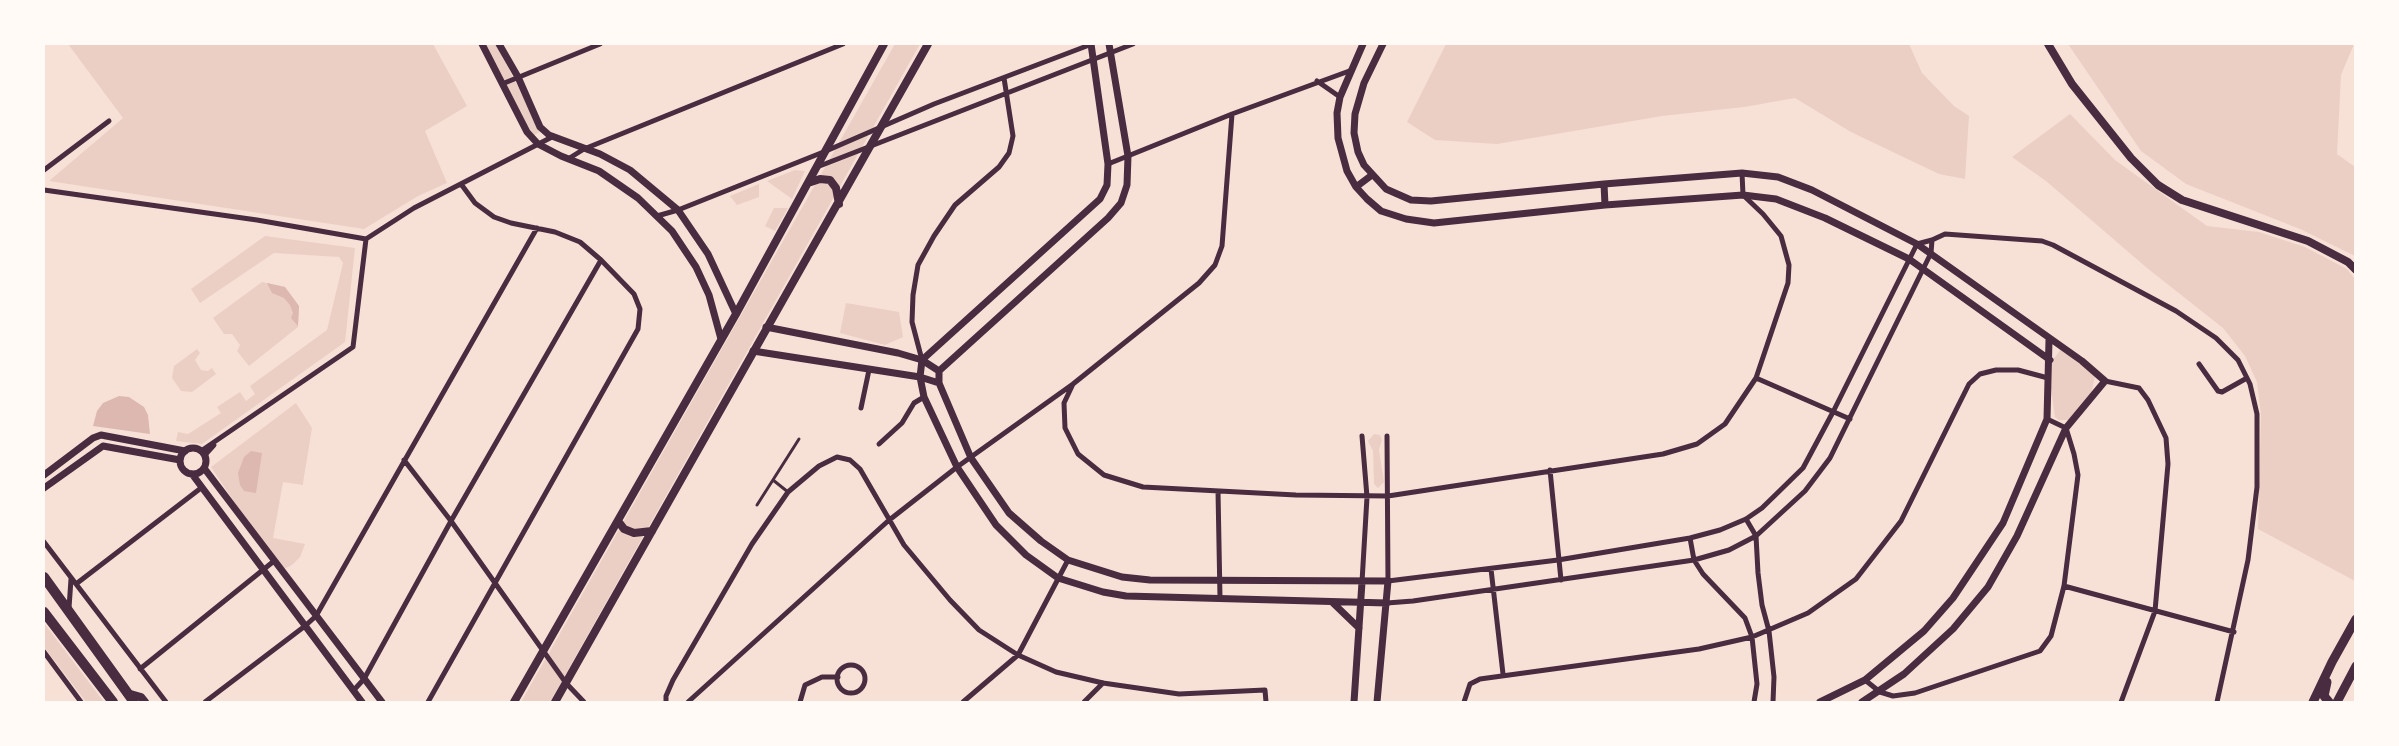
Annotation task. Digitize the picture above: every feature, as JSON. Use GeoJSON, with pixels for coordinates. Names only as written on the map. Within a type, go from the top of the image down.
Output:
{"type":"FeatureCollection","features":[{"type":"Feature","properties":{"kind":"highway"},"geometry":{"type":"LineString","coordinates":[[44,577],[130,698]]}},
{"type":"Feature","properties":{"kind":"highway"},"geometry":{"type":"LineString","coordinates":[[44,612],[113,702]]}},
{"type":"Feature","properties":{"kind":"highway"},"geometry":{"type":"LineString","coordinates":[[2313,702],[2355,619]]}},
{"type":"Feature","properties":{"kind":"highway"},"geometry":{"type":"LineString","coordinates":[[2329,702],[2326,700],[2325,691],[2332,662]]}},
{"type":"Feature","properties":{"kind":"highway"},"geometry":{"type":"LineString","coordinates":[[2337,702],[2355,666]]}},
{"type":"Feature","properties":{"kind":"main road"},"geometry":{"type":"LineString","coordinates":[[514,702],[736,314],[884,44]]}},
{"type":"Feature","properties":{"kind":"main road"},"geometry":{"type":"LineString","coordinates":[[555,702],[928,44]]}},
{"type":"Feature","properties":{"kind":"main road"},"geometry":{"type":"LineString","coordinates":[[2048,44],[2072,84],[2131,158],[2158,186],[2182,200],[2308,241],[2348,262],[2355,270]]}},
{"type":"Feature","properties":{"kind":"main road"},"geometry":{"type":"LineString","coordinates":[[808,183],[820,179],[830,180],[836,188],[839,204]]}},
{"type":"Feature","properties":{"kind":"main road"},"geometry":{"type":"LineString","coordinates":[[618,520],[624,529],[634,533],[652,531]]}},
{"type":"Feature","properties":{"kind":"main road"},"geometry":{"type":"LineString","coordinates":[[130,698],[141,697],[145,702]]}},
{"type":"Feature","properties":{"kind":"street"},"geometry":{"type":"LineString","coordinates":[[482,44],[527,132],[538,144],[598,171],[639,198],[672,231],[696,267],[709,295],[721,339]]}},
{"type":"Feature","properties":{"kind":"street"},"geometry":{"type":"LineString","coordinates":[[499,44],[518,77],[540,127],[552,137],[600,154],[630,170],[678,210],[708,254],[736,314]]}},
{"type":"Feature","properties":{"kind":"street"},"geometry":{"type":"LineString","coordinates":[[502,84],[600,44]]}},
{"type":"Feature","properties":{"kind":"street"},"geometry":{"type":"LineString","coordinates":[[568,159],[584,149],[843,44]]}},
{"type":"Feature","properties":{"kind":"street"},"geometry":{"type":"LineString","coordinates":[[657,216],[678,210],[826,151],[882,125],[1091,44],[1108,164],[1107,185],[1100,199],[922,360]]}},
{"type":"Feature","properties":{"kind":"street"},"geometry":{"type":"LineString","coordinates":[[1109,44],[1128,156],[1127,184],[1121,203],[1108,218],[939,371],[939,383],[971,458],[1009,513],[1041,541],[1068,560],[1122,577],[1150,580],[1388,581],[1558,561],[1690,538],[1720,530],[1746,519],[1762,508],[1803,468],[1917,244],[1945,234],[2028,239],[2053,245],[2176,311],[2216,338],[2238,360],[2247,378],[2257,414],[2257,487],[2248,560],[2217,702]]}},
{"type":"Feature","properties":{"kind":"street"},"geometry":{"type":"LineString","coordinates":[[817,167],[1133,44]]}},
{"type":"Feature","properties":{"kind":"street"},"geometry":{"type":"LineString","coordinates":[[1364,44],[1340,98],[1337,113],[1338,138],[1347,171],[1356,187],[1381,211],[1406,219],[1434,223],[1743,195],[1776,199],[1825,218],[1909,259],[2050,360]]}},
{"type":"Feature","properties":{"kind":"street"},"geometry":{"type":"LineString","coordinates":[[1383,44],[1364,83],[1355,114],[1354,133],[1358,152],[1372,175],[1386,189],[1411,200],[1431,201],[1604,183],[1742,173],[1778,177],[1812,190],[1917,244],[2049,340],[2082,361],[2105,381],[2139,388],[2148,400],[2166,438],[2168,464],[2155,611],[2121,702]]}},
{"type":"Feature","properties":{"kind":"street"},"geometry":{"type":"LineString","coordinates":[[1108,164],[1317,81],[1352,70]]}},
{"type":"Feature","properties":{"kind":"street"},"geometry":{"type":"LineString","coordinates":[[1004,78],[1013,136],[1009,153],[999,167],[955,205],[918,265],[912,295],[912,322],[922,360],[920,377],[924,396],[957,467],[996,525],[1026,555],[1058,578],[1103,592],[1126,596],[1387,603],[1694,560],[1728,550],[1756,536],[1805,491],[1830,458],[1931,253],[1932,240]]}},
{"type":"Feature","properties":{"kind":"street"},"geometry":{"type":"LineString","coordinates":[[1317,81],[1340,98]]}},
{"type":"Feature","properties":{"kind":"street"},"geometry":{"type":"LineString","coordinates":[[688,702],[888,521],[957,467],[1073,384],[1199,283],[1215,265],[1222,246],[1232,114]]}},
{"type":"Feature","properties":{"kind":"street"},"geometry":{"type":"LineString","coordinates":[[44,170],[110,121]]}},
{"type":"Feature","properties":{"kind":"street"},"geometry":{"type":"LineString","coordinates":[[44,190],[257,220],[366,239],[414,208],[552,137]]}},
{"type":"Feature","properties":{"kind":"street"},"geometry":{"type":"LineString","coordinates":[[1073,384],[1064,403],[1065,428],[1078,454],[1104,475],[1143,487],[1388,496],[1663,454],[1697,444],[1725,424],[1756,378],[1784,301],[1788,283],[1789,264],[1781,236],[1743,195],[1742,173]]}},
{"type":"Feature","properties":{"kind":"street"},"geometry":{"type":"LineString","coordinates":[[1356,187],[1372,175]]}},
{"type":"Feature","properties":{"kind":"street"},"geometry":{"type":"LineString","coordinates":[[1604,183],[1605,206]]}},
{"type":"Feature","properties":{"kind":"street"},"geometry":{"type":"LineString","coordinates":[[428,702],[638,329],[640,309],[634,294],[580,242],[494,217],[475,203],[461,184]]}},
{"type":"Feature","properties":{"kind":"street"},"geometry":{"type":"LineString","coordinates":[[205,702],[305,627],[316,616],[537,228]]}},
{"type":"Feature","properties":{"kind":"street"},"geometry":{"type":"LineString","coordinates":[[203,453],[353,347],[366,239]]}},
{"type":"Feature","properties":{"kind":"street"},"geometry":{"type":"LineString","coordinates":[[353,692],[364,679],[451,521],[601,260]]}},
{"type":"Feature","properties":{"kind":"street"},"geometry":{"type":"LineString","coordinates":[[766,327],[898,353],[922,360],[939,371]]}},
{"type":"Feature","properties":{"kind":"street"},"geometry":{"type":"LineString","coordinates":[[1820,702],[1865,680],[1924,631],[1953,598],[2002,523],[2047,418],[2049,340]]}},
{"type":"Feature","properties":{"kind":"street"},"geometry":{"type":"LineString","coordinates":[[753,351],[920,377],[939,383]]}},
{"type":"Feature","properties":{"kind":"street"},"geometry":{"type":"LineString","coordinates":[[2199,364],[2218,391],[2222,392],[2247,378]]}},
{"type":"Feature","properties":{"kind":"street"},"geometry":{"type":"LineString","coordinates":[[861,408],[869,370]]}},
{"type":"Feature","properties":{"kind":"street"},"geometry":{"type":"LineString","coordinates":[[1464,702],[1470,684],[1480,679],[1699,649],[1752,637],[1808,613],[1856,579],[1901,521],[1956,410],[1970,384],[1980,374],[1996,370],[2018,370],[2048,378]]}},
{"type":"Feature","properties":{"kind":"street"},"geometry":{"type":"LineString","coordinates":[[1756,378],[1850,419]]}},
{"type":"Feature","properties":{"kind":"street"},"geometry":{"type":"LineString","coordinates":[[1862,702],[1904,674],[1953,630],[1988,587],[2017,537],[2066,428],[2105,381]]}},
{"type":"Feature","properties":{"kind":"street"},"geometry":{"type":"LineString","coordinates":[[879,444],[902,423],[914,403],[924,396]]}},
{"type":"Feature","properties":{"kind":"street"},"geometry":{"type":"LineString","coordinates":[[1865,680],[1880,692],[1893,696],[1915,693],[2040,651],[2051,636],[2064,586],[2078,475],[2066,428],[2047,418]]}},
{"type":"Feature","properties":{"kind":"street"},"geometry":{"type":"LineString","coordinates":[[44,475],[93,438],[107,436],[185,451]]}},
{"type":"Feature","properties":{"kind":"street"},"geometry":{"type":"LineString","coordinates":[[1354,702],[1367,496],[1362,436]]}},
{"type":"Feature","properties":{"kind":"street"},"geometry":{"type":"LineString","coordinates":[[1377,702],[1388,581],[1387,436]]}},
{"type":"Feature","properties":{"kind":"street"},"geometry":{"type":"LineString","coordinates":[[93,438],[99,447]]}},
{"type":"Feature","properties":{"kind":"street"},"geometry":{"type":"LineString","coordinates":[[44,488],[99,447],[106,446],[180,460]]}},
{"type":"Feature","properties":{"kind":"street"},"geometry":{"type":"LineString","coordinates":[[180,460],[185,451],[191,448],[203,453]]}},
{"type":"Feature","properties":{"kind":"street"},"geometry":{"type":"LineString","coordinates":[[203,453],[204,468],[381,702]]}},
{"type":"Feature","properties":{"kind":"street"},"geometry":{"type":"LineString","coordinates":[[666,702],[666,696],[673,680],[752,544],[788,492],[819,466],[837,457],[850,460],[860,469],[888,521],[904,545],[950,600],[979,630],[1018,655],[1056,672],[1103,683],[1179,694],[1265,690],[1266,702]]}},
{"type":"Feature","properties":{"kind":"street"},"geometry":{"type":"LineString","coordinates":[[180,460],[185,471],[192,474],[199,473],[204,468]]}},
{"type":"Feature","properties":{"kind":"street"},"geometry":{"type":"LineString","coordinates":[[404,460],[451,521],[566,683],[584,702]]}},
{"type":"Feature","properties":{"kind":"street"},"geometry":{"type":"LineString","coordinates":[[1550,470],[1561,580]]}},
{"type":"Feature","properties":{"kind":"street"},"geometry":{"type":"LineString","coordinates":[[192,474],[362,702]]}},
{"type":"Feature","properties":{"kind":"street"},"geometry":{"type":"LineString","coordinates":[[76,584],[201,488]]}},
{"type":"Feature","properties":{"kind":"street"},"geometry":{"type":"LineString","coordinates":[[1218,491],[1220,598]]}},
{"type":"Feature","properties":{"kind":"street"},"geometry":{"type":"LineString","coordinates":[[1746,519],[1756,536],[1759,583],[1769,631],[1774,677],[1773,702]]}},
{"type":"Feature","properties":{"kind":"street"},"geometry":{"type":"LineString","coordinates":[[1690,538],[1694,560],[1717,591],[1745,618],[1752,637],[1756,684],[1754,702]]}},
{"type":"Feature","properties":{"kind":"street"},"geometry":{"type":"LineString","coordinates":[[44,542],[166,702]]}},
{"type":"Feature","properties":{"kind":"street"},"geometry":{"type":"LineString","coordinates":[[963,702],[1018,655],[1068,560]]}},
{"type":"Feature","properties":{"kind":"street"},"geometry":{"type":"LineString","coordinates":[[140,669],[274,561]]}},
{"type":"Feature","properties":{"kind":"street"},"geometry":{"type":"LineString","coordinates":[[1491,569],[1503,675]]}},
{"type":"Feature","properties":{"kind":"street"},"geometry":{"type":"LineString","coordinates":[[69,610],[71,578]]}},
{"type":"Feature","properties":{"kind":"street"},"geometry":{"type":"LineString","coordinates":[[2064,586],[2234,632]]}},
{"type":"Feature","properties":{"kind":"street"},"geometry":{"type":"LineString","coordinates":[[1333,603],[1359,628]]}},
{"type":"Feature","properties":{"kind":"street"},"geometry":{"type":"LineString","coordinates":[[44,652],[81,702]]}},
{"type":"Feature","properties":{"kind":"street"},"geometry":{"type":"LineString","coordinates":[[852,665],[860,669],[865,682],[860,690],[848,693],[840,688],[838,677],[843,668],[852,665]]}},
{"type":"Feature","properties":{"kind":"street"},"geometry":{"type":"LineString","coordinates":[[800,702],[804,685],[822,676],[838,677]]}},
{"type":"Feature","properties":{"kind":"street"},"geometry":{"type":"LineString","coordinates":[[1084,702],[1103,683]]}},
{"type":"Feature","properties":{"kind":"lane"},"geometry":{"type":"LineString","coordinates":[[757,505],[799,439]]}},
{"type":"Feature","properties":{"kind":"lane"},"geometry":{"type":"LineString","coordinates":[[773,480],[788,492]]}},
{"type":"Feature","properties":{"kind":"shaded area"},"geometry":{"type":"Polygon","coordinates":[[[68,44],[433,44],[467,106],[425,131],[447,183],[418,196],[364,229],[49,181],[123,118],[68,44]]]}},
{"type":"Feature","properties":{"kind":"shaded area"},"geometry":{"type":"Polygon","coordinates":[[[484,44],[496,44],[541,131],[533,136],[484,44]]]}},
{"type":"Feature","properties":{"kind":"shaded area"},"geometry":{"type":"Polygon","coordinates":[[[895,44],[920,44],[550,702],[521,702],[895,44]]]}},
{"type":"Feature","properties":{"kind":"shaded area"},"geometry":{"type":"Polygon","coordinates":[[[1446,44],[1909,44],[1922,73],[1954,106],[1969,116],[1965,179],[1939,174],[1851,132],[1795,98],[1744,107],[1662,116],[1497,144],[1435,140],[1407,122],[1446,44]]]}},
{"type":"Feature","properties":{"kind":"shaded area"},"geometry":{"type":"Polygon","coordinates":[[[2068,44],[2354,44],[2341,75],[2337,154],[2355,167],[2355,256],[2300,229],[2186,184],[2141,151],[2068,44]]]}},
{"type":"Feature","properties":{"kind":"shaded area"},"geometry":{"type":"Polygon","coordinates":[[[2070,114],[2115,160],[2207,226],[2259,232],[2305,247],[2347,269],[2355,279],[2355,581],[2258,529],[2261,415],[2257,382],[2245,356],[2223,328],[2147,268],[2046,181],[2012,157],[2070,114]]]}},
{"type":"Feature","properties":{"kind":"shaded area"},"geometry":{"type":"Polygon","coordinates":[[[795,170],[805,171],[792,199],[767,181],[795,170]]]}},
{"type":"Feature","properties":{"kind":"shaded area"},"geometry":{"type":"Polygon","coordinates":[[[759,184],[759,197],[737,205],[730,196],[759,184]]]}},
{"type":"Feature","properties":{"kind":"shaded area"},"geometry":{"type":"Polygon","coordinates":[[[774,208],[788,208],[775,231],[765,226],[774,208]]]}},
{"type":"Feature","properties":{"kind":"shaded area"},"geometry":{"type":"Polygon","coordinates":[[[265,236],[355,248],[345,342],[202,444],[176,441],[178,432],[188,434],[221,413],[217,407],[240,392],[246,401],[255,394],[250,386],[327,330],[343,263],[339,257],[274,253],[200,303],[191,289],[265,236]]]}},
{"type":"Feature","properties":{"kind":"shaded area"},"geometry":{"type":"Polygon","coordinates":[[[262,282],[285,287],[299,306],[298,327],[249,366],[237,351],[240,345],[232,334],[224,334],[213,318],[262,282]]]}},
{"type":"Feature","properties":{"kind":"shaded area"},"geometry":{"type":"Polygon","coordinates":[[[267,283],[285,287],[299,306],[298,326],[291,318],[293,313],[290,305],[284,298],[272,293],[267,283]]]}},
{"type":"Feature","properties":{"kind":"shaded area"},"geometry":{"type":"Polygon","coordinates":[[[846,303],[899,312],[903,337],[885,345],[840,333],[846,303]]]}},
{"type":"Feature","properties":{"kind":"shaded area"},"geometry":{"type":"Polygon","coordinates":[[[197,349],[200,353],[195,360],[201,370],[208,371],[212,368],[216,374],[192,392],[181,391],[172,378],[174,366],[197,349]]]}},
{"type":"Feature","properties":{"kind":"shaded area"},"geometry":{"type":"Polygon","coordinates":[[[2061,349],[2095,376],[2091,395],[2070,420],[2059,420],[2055,417],[2051,389],[2052,361],[2061,349]]]}},
{"type":"Feature","properties":{"kind":"shaded area"},"geometry":{"type":"Polygon","coordinates":[[[119,396],[129,397],[144,407],[148,415],[150,434],[93,426],[97,411],[103,403],[119,396]]]}},
{"type":"Feature","properties":{"kind":"shaded area"},"geometry":{"type":"Polygon","coordinates":[[[296,403],[312,428],[303,485],[283,482],[273,538],[305,544],[300,557],[284,569],[247,521],[211,467],[296,403]]]}},
{"type":"Feature","properties":{"kind":"shaded area"},"geometry":{"type":"Polygon","coordinates":[[[1374,434],[1380,435],[1382,440],[1379,450],[1384,482],[1378,488],[1374,484],[1373,451],[1368,441],[1374,434]]]}},
{"type":"Feature","properties":{"kind":"shaded area"},"geometry":{"type":"Polygon","coordinates":[[[251,451],[262,453],[256,493],[244,491],[240,485],[238,473],[244,457],[251,451]]]}},
{"type":"Feature","properties":{"kind":"shaded area"},"geometry":{"type":"Polygon","coordinates":[[[44,623],[104,702],[86,702],[44,647],[44,623]]]}}]}
